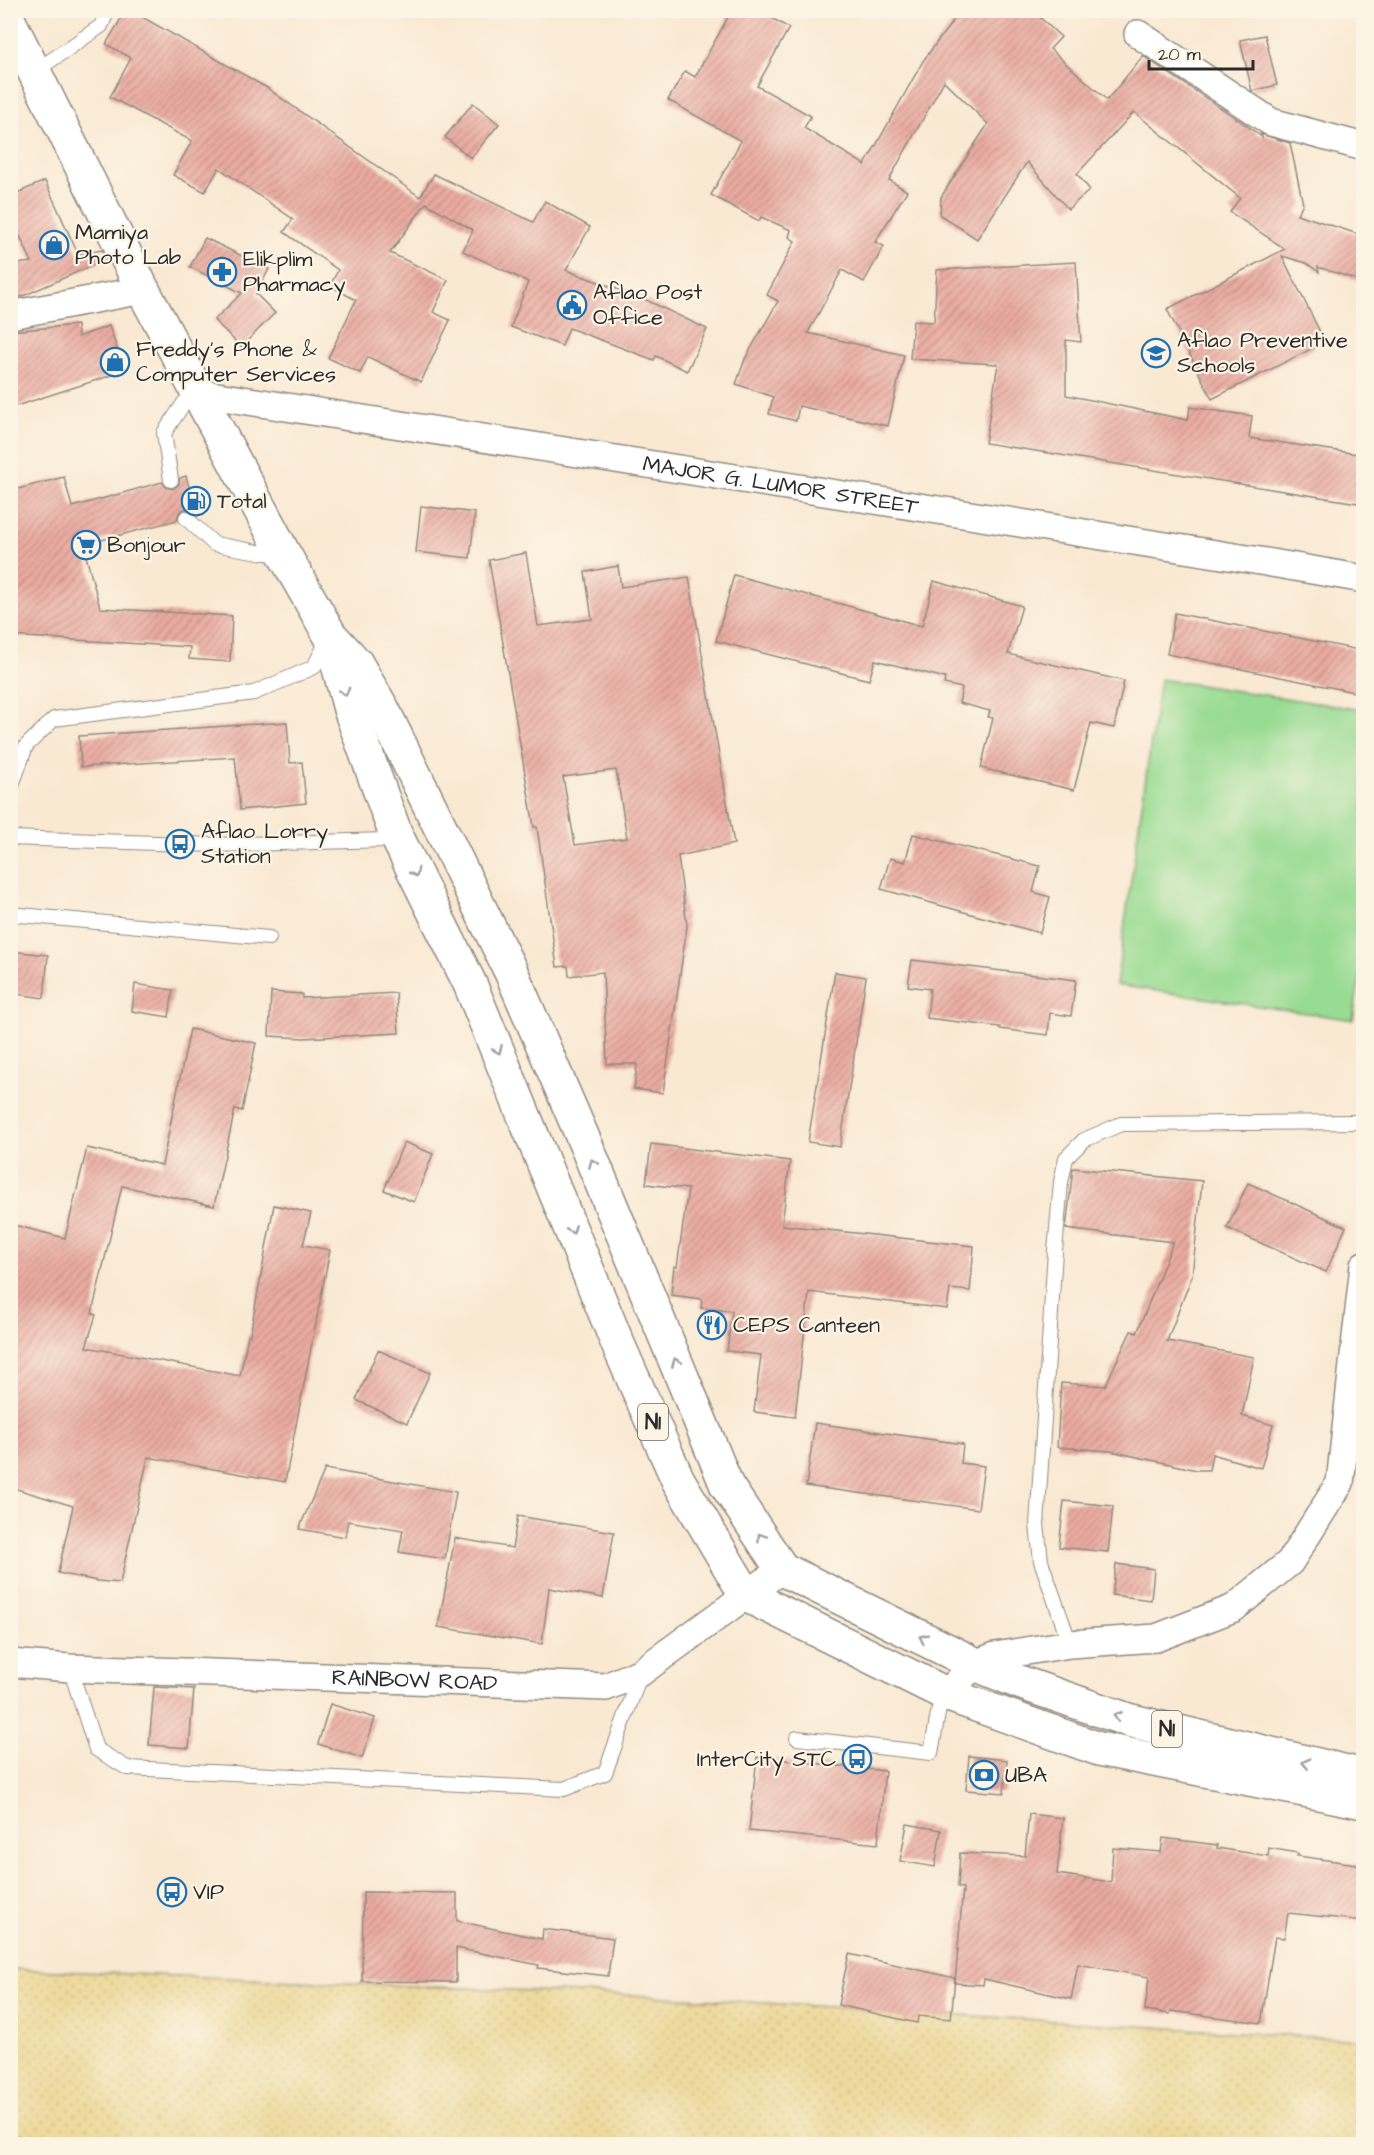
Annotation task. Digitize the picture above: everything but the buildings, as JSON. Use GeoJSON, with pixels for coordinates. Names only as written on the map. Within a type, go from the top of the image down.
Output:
{"type":"FeatureCollection","features":[{"type":"Feature","properties":{"kind":"highway","name":"N1"},"geometry":{"type":"LineString","coordinates":[[10,23],[143,290],[284,554],[330,635],[356,663],[383,710],[512,974],[586,1145],[727,1486],[782,1569],[975,1664],[1128,1720],[1364,1776]]}},
{"type":"Feature","properties":{"kind":"highway","name":"N1"},"geometry":{"type":"LineString","coordinates":[[330,635],[350,709],[396,835],[470,984],[617,1342],[678,1480],[746,1595],[946,1694],[1098,1749],[1364,1802]]}},
{"type":"Feature","properties":{"kind":"street"},"geometry":{"type":"LineString","coordinates":[[1138,34],[1271,122],[1364,147]]}},
{"type":"Feature","properties":{"kind":"street"},"geometry":{"type":"LineString","coordinates":[[10,315],[143,290]]}},
{"type":"Feature","properties":{"kind":"street","name":"MAJOR G. LUMOR STREET"},"geometry":{"type":"LineString","coordinates":[[198,393],[1364,579]]}},
{"type":"Feature","properties":{"kind":"street"},"geometry":{"type":"LineString","coordinates":[[946,1694],[975,1664],[995,1656],[1070,1644],[1156,1638],[1234,1608],[1290,1562],[1340,1483],[1364,1265]]}},
{"type":"Feature","properties":{"kind":"street","name":"RAINBOW ROAD"},"geometry":{"type":"LineString","coordinates":[[10,1664],[606,1686],[641,1672],[782,1569]]}},
{"type":"Feature","properties":{"kind":"lane"},"geometry":{"type":"LineString","coordinates":[[34,72],[101,26],[108,10]]}},
{"type":"Feature","properties":{"kind":"lane"},"geometry":{"type":"LineString","coordinates":[[171,480],[164,433],[183,404],[198,393]]}},
{"type":"Feature","properties":{"kind":"lane"},"geometry":{"type":"LineString","coordinates":[[186,518],[214,544],[264,553],[284,554]]}},
{"type":"Feature","properties":{"kind":"lane"},"geometry":{"type":"LineString","coordinates":[[10,791],[26,746],[54,719],[254,693],[314,668],[330,635]]}},
{"type":"Feature","properties":{"kind":"lane"},"geometry":{"type":"LineString","coordinates":[[10,838],[215,845],[387,840],[396,835]]}},
{"type":"Feature","properties":{"kind":"lane"},"geometry":{"type":"LineString","coordinates":[[10,914],[269,938]]}},
{"type":"Feature","properties":{"kind":"lane"},"geometry":{"type":"LineString","coordinates":[[1070,1644],[1041,1561],[1037,1525],[1055,1251],[1061,1182],[1066,1158],[1084,1140],[1121,1124],[1364,1122]]}},
{"type":"Feature","properties":{"kind":"lane"},"geometry":{"type":"LineString","coordinates":[[70,1668],[96,1749],[127,1768],[564,1789],[605,1773],[641,1672]]}},
{"type":"Feature","properties":{"kind":"lane"},"geometry":{"type":"LineString","coordinates":[[797,1738],[931,1753],[939,1708],[946,1694]]}},
{"type":"Feature","properties":{"kind":"green space"},"geometry":{"type":"Polygon","coordinates":[[[1160,679],[1363,710],[1364,950],[1353,1020],[1116,985],[1160,679]]]}},
{"type":"Feature","properties":{"kind":"sand"},"geometry":{"type":"Polygon","coordinates":[[[11,1969],[650,1996],[1363,2040],[1363,2144],[118,2144],[11,2134],[11,1969]]]}},
{"type":"Feature","properties":{"kind":"water"},"geometry":{"type":"Polygon","coordinates":[[[11,2134],[118,2144],[11,2144],[11,2134]]]}},
{"type":"Feature","properties":{"kind":"place","name":"Mamiya Photo Lab"},"geometry":{"type":"Point","coordinates":[54,245]}},
{"type":"Feature","properties":{"kind":"place","name":"Elikplim Pharmacy"},"geometry":{"type":"Point","coordinates":[222,272]}},
{"type":"Feature","properties":{"kind":"place","name":"Aflao Post Office"},"geometry":{"type":"Point","coordinates":[572,305]}},
{"type":"Feature","properties":{"kind":"place","name":"Aflao Preventive Schools"},"geometry":{"type":"Point","coordinates":[1156,353]}},
{"type":"Feature","properties":{"kind":"place","name":"Freddy's Phone & Computer Services"},"geometry":{"type":"Point","coordinates":[115,362]}},
{"type":"Feature","properties":{"kind":"place","name":"Total"},"geometry":{"type":"Point","coordinates":[196,501]}},
{"type":"Feature","properties":{"kind":"place","name":"Bonjour"},"geometry":{"type":"Point","coordinates":[86,545]}},
{"type":"Feature","properties":{"kind":"place","name":"Aflao Lorry Station"},"geometry":{"type":"Point","coordinates":[180,844]}},
{"type":"Feature","properties":{"kind":"place","name":"CEPS Canteen"},"geometry":{"type":"Point","coordinates":[712,1325]}},
{"type":"Feature","properties":{"kind":"place","name":"InterCity STC"},"geometry":{"type":"Point","coordinates":[857,1759]}},
{"type":"Feature","properties":{"kind":"place","name":"UBA"},"geometry":{"type":"Point","coordinates":[984,1775]}},
{"type":"Feature","properties":{"kind":"place","name":"VIP"},"geometry":{"type":"Point","coordinates":[172,1892]}}]}
